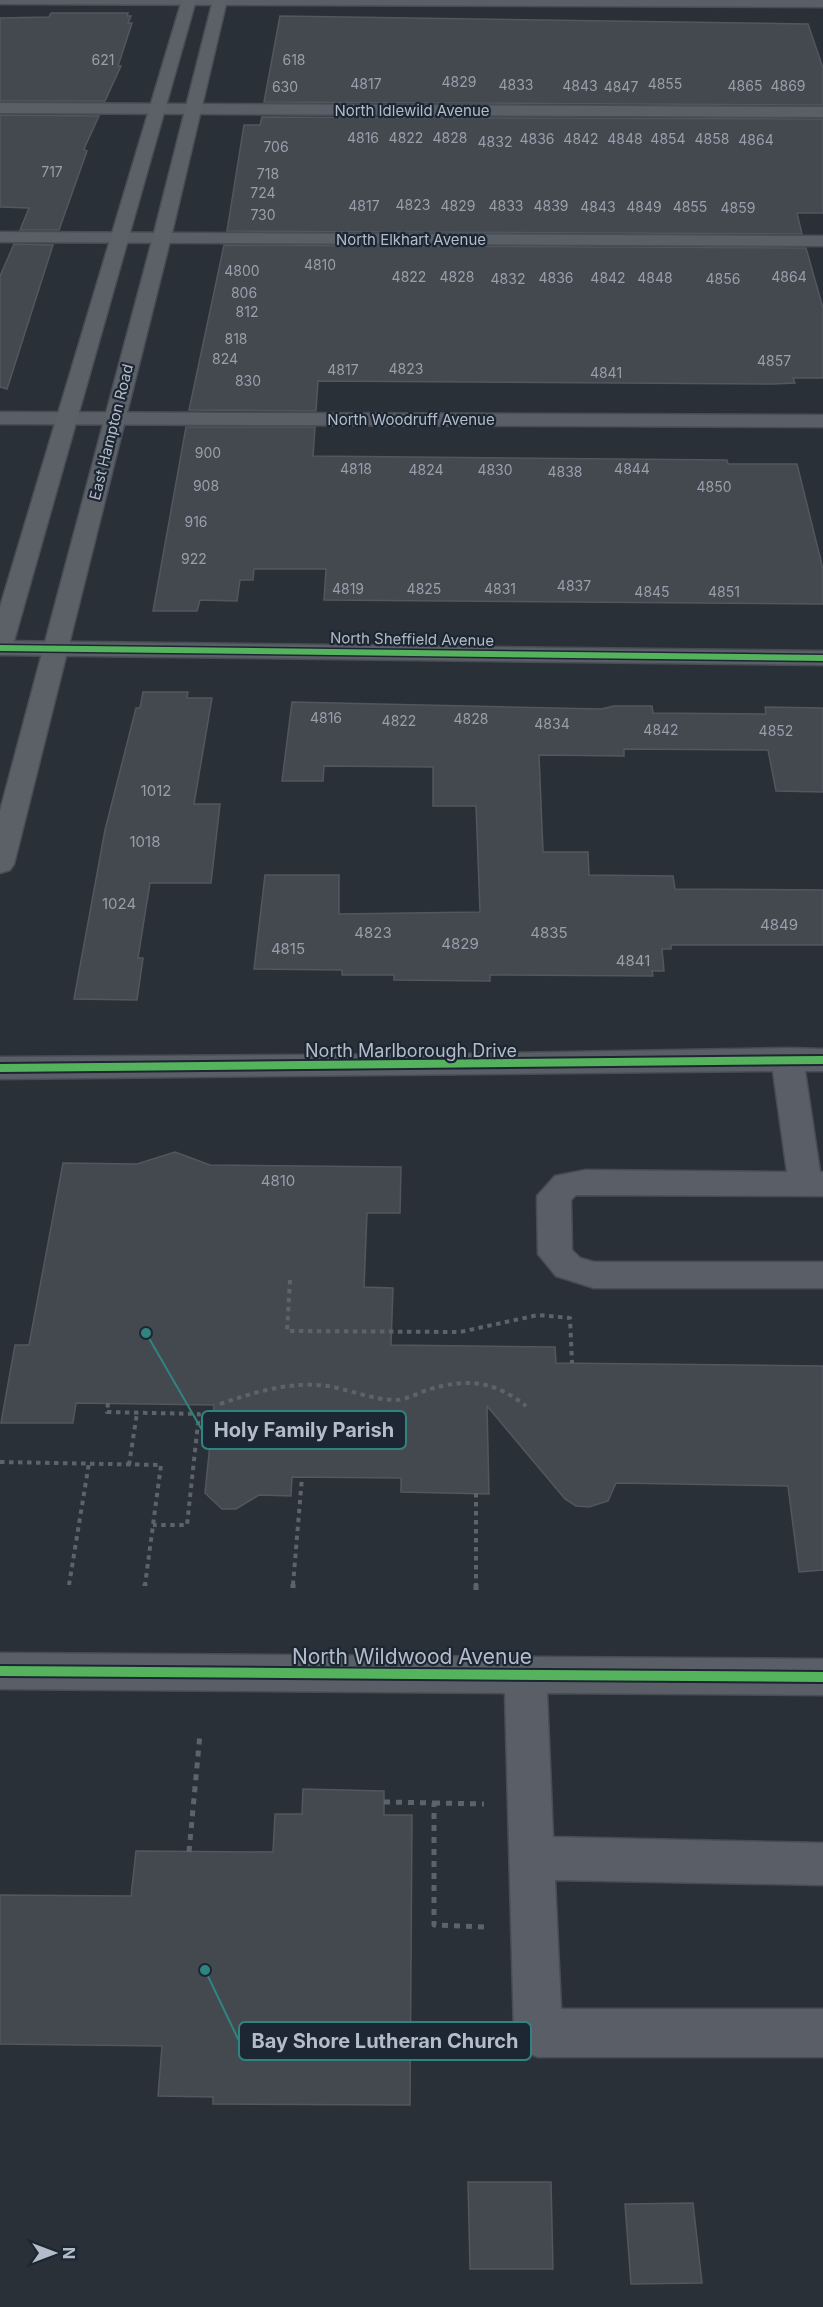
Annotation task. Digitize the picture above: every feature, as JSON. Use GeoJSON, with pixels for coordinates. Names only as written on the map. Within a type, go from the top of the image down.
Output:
{"type":"FeatureCollection","features":[{"type":"Feature","properties":{"kind":"main road"},"geometry":{"type":"LineString","coordinates":[[0,648],[189,1]]}},
{"type":"Feature","properties":{"kind":"main road","name":"East Hampton Road"},"geometry":{"type":"LineString","coordinates":[[0,864],[162,237],[220,1]]}},
{"type":"Feature","properties":{"kind":"street"},"geometry":{"type":"LineString","coordinates":[[0,0],[823,3]]}},
{"type":"Feature","properties":{"kind":"street","name":"North Idlewild Avenue"},"geometry":{"type":"LineString","coordinates":[[0,108],[823,112]]}},
{"type":"Feature","properties":{"kind":"street","name":"North Elkhart Avenue"},"geometry":{"type":"LineString","coordinates":[[0,237],[823,241]]}},
{"type":"Feature","properties":{"kind":"street","name":"North Woodruff Avenue"},"geometry":{"type":"LineString","coordinates":[[0,418],[823,421]]}},
{"type":"Feature","properties":{"kind":"street","name":"North Sheffield Avenue"},"geometry":{"type":"LineString","coordinates":[[0,648],[823,658]]}},
{"type":"Feature","properties":{"kind":"street"},"geometry":{"type":"LineString","coordinates":[[787,1059],[814,1184],[586,1182],[567,1184],[554,1196],[555,1254],[568,1267],[594,1275],[823,1275]]}},
{"type":"Feature","properties":{"kind":"street","name":"North Marlborough Drive"},"geometry":{"type":"LineString","coordinates":[[0,1068],[823,1060]]}},
{"type":"Feature","properties":{"kind":"street","name":"North Wildwood Avenue"},"geometry":{"type":"LineString","coordinates":[[0,1671],[823,1677]]}},
{"type":"Feature","properties":{"kind":"street"},"geometry":{"type":"LineString","coordinates":[[525,1675],[538,2032],[823,2033]]}},
{"type":"Feature","properties":{"kind":"street"},"geometry":{"type":"LineString","coordinates":[[532,1858],[823,1864]]}},
{"type":"Feature","properties":{"kind":"path"},"geometry":{"type":"LineString","coordinates":[[290,1280],[287,1331],[460,1332],[538,1315],[570,1318],[572,1363]]}},
{"type":"Feature","properties":{"kind":"path"},"geometry":{"type":"LineString","coordinates":[[220,1404],[266,1388],[292,1386],[326,1386],[397,1400],[454,1382],[480,1383],[507,1391],[526,1406]]}},
{"type":"Feature","properties":{"kind":"path"},"geometry":{"type":"LineString","coordinates":[[108,1403],[107,1412],[199,1414],[187,1525],[153,1525]]}},
{"type":"Feature","properties":{"kind":"path"},"geometry":{"type":"LineString","coordinates":[[129,1465],[137,1413]]}},
{"type":"Feature","properties":{"kind":"path"},"geometry":{"type":"LineString","coordinates":[[0,1462],[161,1465],[145,1586]]}},
{"type":"Feature","properties":{"kind":"path"},"geometry":{"type":"LineString","coordinates":[[69,1585],[89,1463]]}},
{"type":"Feature","properties":{"kind":"path"},"geometry":{"type":"LineString","coordinates":[[293,1588],[302,1477]]}},
{"type":"Feature","properties":{"kind":"path"},"geometry":{"type":"LineString","coordinates":[[476,1493],[476,1591]]}},
{"type":"Feature","properties":{"kind":"path"},"geometry":{"type":"LineString","coordinates":[[189,1852],[200,1734]]}},
{"type":"Feature","properties":{"kind":"path"},"geometry":{"type":"LineString","coordinates":[[384,1802],[434,1803],[434,1925],[535,1928]]}},
{"type":"Feature","properties":{"kind":"building"},"geometry":{"type":"Polygon","coordinates":[[[51,13],[128,13],[127,16],[131,16],[128,23],[132,23],[118,66],[121,66],[105,101],[0,101],[0,18],[49,17],[51,13]]]}},
{"type":"Feature","properties":{"kind":"building"},"geometry":{"type":"Polygon","coordinates":[[[280,16],[808,24],[823,68],[823,105],[264,102],[280,16]]]}},
{"type":"Feature","properties":{"kind":"building"},"geometry":{"type":"Polygon","coordinates":[[[0,115],[99,116],[84,149],[87,151],[59,230],[20,230],[29,208],[0,207],[0,115]]]}},
{"type":"Feature","properties":{"kind":"building"},"geometry":{"type":"Polygon","coordinates":[[[262,117],[823,119],[823,213],[797,213],[802,234],[227,231],[244,125],[260,125],[262,117]]]}},
{"type":"Feature","properties":{"kind":"building"},"geometry":{"type":"Polygon","coordinates":[[[14,244],[53,245],[7,389],[0,387],[0,276],[14,244]]]}},
{"type":"Feature","properties":{"kind":"building"},"geometry":{"type":"Polygon","coordinates":[[[224,245],[806,248],[823,308],[823,378],[793,378],[795,383],[773,384],[318,381],[316,411],[189,410],[224,245]]]}},
{"type":"Feature","properties":{"kind":"building"},"geometry":{"type":"Polygon","coordinates":[[[186,427],[315,427],[313,456],[727,460],[728,464],[797,464],[823,569],[823,604],[324,600],[326,569],[254,569],[253,580],[240,580],[237,601],[200,600],[197,611],[153,611],[186,427]]]}},
{"type":"Feature","properties":{"kind":"building"},"geometry":{"type":"Polygon","coordinates":[[[143,692],[188,692],[187,698],[212,698],[194,804],[220,804],[211,883],[150,883],[138,958],[143,958],[137,1000],[74,999],[105,830],[136,708],[140,708],[143,692]]]}},
{"type":"Feature","properties":{"kind":"building"},"geometry":{"type":"Polygon","coordinates":[[[292,702],[601,709],[614,706],[652,706],[653,713],[766,714],[765,707],[823,708],[823,792],[776,791],[768,750],[624,749],[624,756],[539,755],[543,852],[588,852],[589,875],[673,876],[675,889],[823,890],[823,945],[671,945],[671,949],[662,949],[664,971],[652,971],[653,976],[490,975],[490,981],[394,980],[394,975],[342,975],[342,970],[254,969],[265,875],[339,875],[339,914],[480,912],[476,806],[433,806],[433,767],[324,766],[323,781],[282,781],[292,702]]]}},
{"type":"Feature","properties":{"kind":"building"},"geometry":{"type":"Polygon","coordinates":[[[175,1152],[210,1165],[401,1167],[400,1213],[367,1213],[364,1287],[393,1288],[391,1345],[555,1347],[556,1363],[823,1366],[823,1570],[799,1572],[788,1486],[616,1483],[608,1501],[589,1507],[576,1506],[565,1499],[487,1406],[489,1494],[401,1492],[401,1478],[292,1477],[291,1496],[259,1495],[236,1509],[222,1509],[205,1493],[214,1405],[76,1403],[73,1423],[1,1423],[15,1345],[29,1345],[63,1163],[137,1164],[175,1152]]]}},
{"type":"Feature","properties":{"kind":"building"},"geometry":{"type":"Polygon","coordinates":[[[303,1789],[384,1791],[384,1815],[412,1815],[410,2105],[213,2104],[213,2097],[158,2096],[162,2046],[0,2044],[0,1895],[131,1896],[136,1851],[273,1852],[275,1814],[302,1814],[303,1789]]]}},
{"type":"Feature","properties":{"kind":"building"},"geometry":{"type":"Polygon","coordinates":[[[468,2182],[551,2182],[553,2269],[470,2269],[468,2182]]]}},
{"type":"Feature","properties":{"kind":"building"},"geometry":{"type":"Polygon","coordinates":[[[693,2203],[702,2283],[631,2284],[625,2204],[693,2203]]]}},
{"type":"Feature","properties":{"kind":"cycle path"},"geometry":{"type":"LineString","coordinates":[[0,648],[823,658]]}},
{"type":"Feature","properties":{"kind":"cycle path"},"geometry":{"type":"LineString","coordinates":[[0,1068],[823,1060]]}},
{"type":"Feature","properties":{"kind":"cycle path"},"geometry":{"type":"LineString","coordinates":[[0,1671],[823,1677]]}},
{"type":"Feature","properties":{"kind":"place","name":"Holy Family Parish"},"geometry":{"type":"Point","coordinates":[146,1333]}},
{"type":"Feature","properties":{"kind":"place","name":"Bay Shore Lutheran Church"},"geometry":{"type":"Point","coordinates":[205,1970]}}]}
